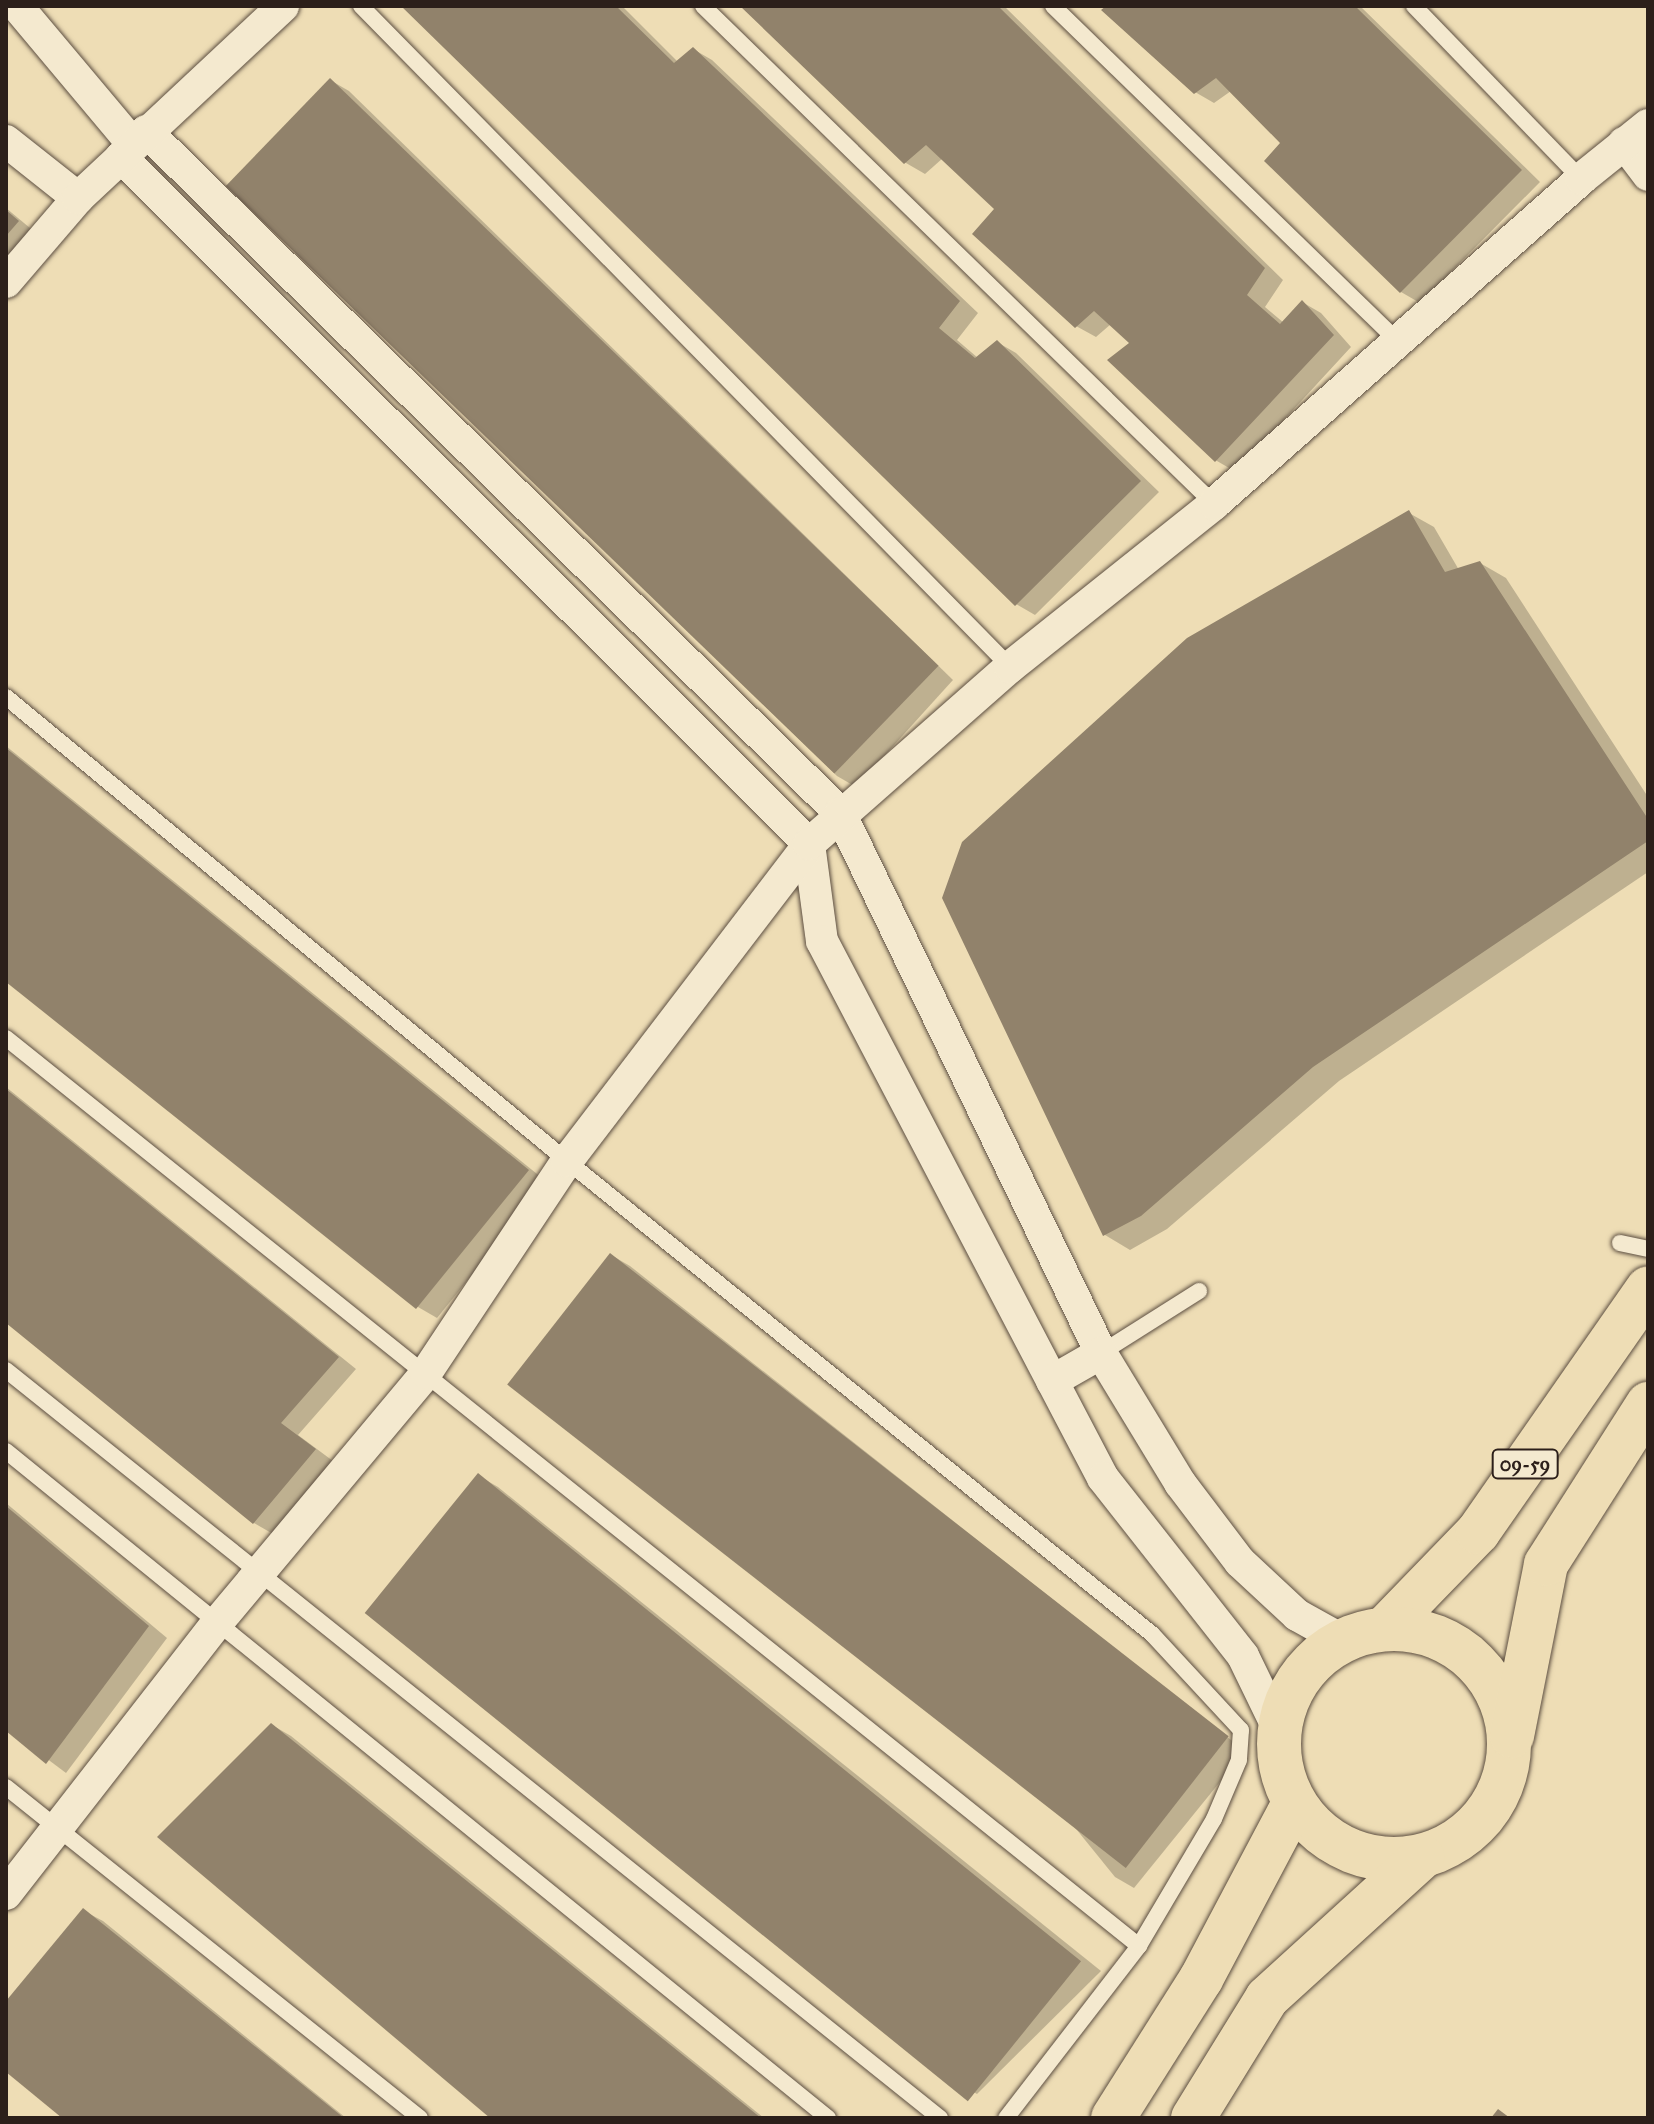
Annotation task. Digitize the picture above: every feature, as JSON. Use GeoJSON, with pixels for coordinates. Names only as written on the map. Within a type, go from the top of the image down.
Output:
{"type":"FeatureCollection","features":[{"type":"Feature","properties":{"kind":"main road","name":"09-59"},"geometry":{"type":"LineString","coordinates":[[1387,1626],[1478,1532],[1648,1288]]}},
{"type":"Feature","properties":{"kind":"main road"},"geometry":{"type":"LineString","coordinates":[[1193,2118],[1267,1998],[1422,1857],[1456,1842],[1484,1817],[1502,1785],[1546,1564],[1648,1404]]}},
{"type":"Feature","properties":{"kind":"main road"},"geometry":{"type":"LineString","coordinates":[[1422,1857],[1384,1860],[1349,1851],[1317,1831],[1294,1803],[1280,1768],[1279,1730],[1291,1694],[1312,1663],[1344,1641],[1387,1626],[1420,1631],[1456,1646],[1485,1673],[1504,1707],[1510,1746]]}},
{"type":"Feature","properties":{"kind":"main road"},"geometry":{"type":"LineString","coordinates":[[1113,2118],[1201,1979],[1294,1803]]}},
{"type":"Feature","properties":{"kind":"street"},"geometry":{"type":"LineString","coordinates":[[17,6],[133,144],[809,844],[822,941],[1103,1478],[1243,1656],[1279,1730]]}},
{"type":"Feature","properties":{"kind":"street"},"geometry":{"type":"LineString","coordinates":[[6,282],[78,198],[283,6]]}},
{"type":"Feature","properties":{"kind":"street"},"geometry":{"type":"LineString","coordinates":[[6,1894],[218,1622],[426,1373],[567,1161],[809,844],[840,813],[1010,667],[1214,504],[1581,179],[1636,134],[1648,175]]}},
{"type":"Feature","properties":{"kind":"street"},"geometry":{"type":"LineString","coordinates":[[6,141],[78,198]]}},
{"type":"Feature","properties":{"kind":"street"},"geometry":{"type":"LineString","coordinates":[[133,144],[840,813],[1101,1353],[1180,1483],[1240,1562],[1297,1615],[1344,1641]]}},
{"type":"Feature","properties":{"kind":"street"},"geometry":{"type":"LineString","coordinates":[[1052,1381],[1101,1353]]}},
{"type":"Feature","properties":{"kind":"lane"},"geometry":{"type":"LineString","coordinates":[[361,6],[1010,667]]}},
{"type":"Feature","properties":{"kind":"lane"},"geometry":{"type":"LineString","coordinates":[[703,6],[1214,504]]}},
{"type":"Feature","properties":{"kind":"lane"},"geometry":{"type":"LineString","coordinates":[[1053,6],[1398,342]]}},
{"type":"Feature","properties":{"kind":"lane"},"geometry":{"type":"LineString","coordinates":[[1414,6],[1581,179]]}},
{"type":"Feature","properties":{"kind":"lane"},"geometry":{"type":"LineString","coordinates":[[6,697],[567,1161],[1152,1634],[1241,1730],[1239,1760],[1214,1819],[1139,1946],[1006,2118]]}},
{"type":"Feature","properties":{"kind":"lane"},"geometry":{"type":"LineString","coordinates":[[6,1038],[1139,1946]]}},
{"type":"Feature","properties":{"kind":"lane"},"geometry":{"type":"LineString","coordinates":[[1620,1243],[1648,1249]]}},
{"type":"Feature","properties":{"kind":"lane"},"geometry":{"type":"LineString","coordinates":[[1101,1353],[1199,1291]]}},
{"type":"Feature","properties":{"kind":"lane"},"geometry":{"type":"LineString","coordinates":[[6,1370],[940,2118]]}},
{"type":"Feature","properties":{"kind":"lane"},"geometry":{"type":"LineString","coordinates":[[6,1451],[828,2118]]}},
{"type":"Feature","properties":{"kind":"lane"},"geometry":{"type":"LineString","coordinates":[[6,1787],[420,2118]]}},
{"type":"Feature","properties":{"kind":"building"},"geometry":{"type":"Polygon","coordinates":[[[401,6],[616,6],[674,63],[693,47],[960,301],[939,328],[975,358],[997,340],[1141,481],[1015,606],[401,6]]]}},
{"type":"Feature","properties":{"kind":"building"},"geometry":{"type":"Polygon","coordinates":[[[740,6],[998,6],[1265,268],[1247,295],[1280,324],[1302,300],[1334,335],[1215,462],[1107,360],[1129,343],[1094,311],[1075,328],[972,234],[994,209],[926,145],[904,164],[740,6]]]}},
{"type":"Feature","properties":{"kind":"building"},"geometry":{"type":"Polygon","coordinates":[[[1106,6],[1355,6],[1522,170],[1400,293],[1264,161],[1280,143],[1216,78],[1194,94],[1101,10],[1106,6]]]}},
{"type":"Feature","properties":{"kind":"building"},"geometry":{"type":"Polygon","coordinates":[[[330,78],[939,666],[834,774],[226,186],[330,78]]]}},
{"type":"Feature","properties":{"kind":"building"},"geometry":{"type":"Polygon","coordinates":[[[6,210],[19,221],[6,236],[6,210]]]}},
{"type":"Feature","properties":{"kind":"building"},"geometry":{"type":"Polygon","coordinates":[[[1409,510],[1445,572],[1480,561],[1648,819],[1648,841],[1313,1067],[1141,1216],[1103,1236],[942,898],[962,842],[1187,638],[1409,510]]]}},
{"type":"Feature","properties":{"kind":"building"},"geometry":{"type":"Polygon","coordinates":[[[6,748],[529,1170],[416,1309],[6,982],[6,748]]]}},
{"type":"Feature","properties":{"kind":"building"},"geometry":{"type":"Polygon","coordinates":[[[6,1089],[339,1357],[281,1423],[316,1449],[253,1524],[6,1323],[6,1089]]]}},
{"type":"Feature","properties":{"kind":"building"},"geometry":{"type":"Polygon","coordinates":[[[610,1253],[1229,1736],[1126,1868],[507,1385],[610,1253]]]}},
{"type":"Feature","properties":{"kind":"building"},"geometry":{"type":"Polygon","coordinates":[[[478,1473],[1081,1961],[968,2101],[365,1613],[478,1473]]]}},
{"type":"Feature","properties":{"kind":"building"},"geometry":{"type":"Polygon","coordinates":[[[6,1506],[149,1626],[46,1764],[6,1731],[6,1506]]]}},
{"type":"Feature","properties":{"kind":"building"},"geometry":{"type":"Polygon","coordinates":[[[271,1723],[761,2118],[490,2118],[157,1837],[271,1723]]]}},
{"type":"Feature","properties":{"kind":"building"},"geometry":{"type":"Polygon","coordinates":[[[83,1908],[344,2118],[62,2118],[6,2072],[6,2001],[83,1908]]]}},
{"type":"Feature","properties":{"kind":"building"},"geometry":{"type":"Polygon","coordinates":[[[1498,2109],[1510,2118],[1491,2118],[1498,2109]]]}}]}
